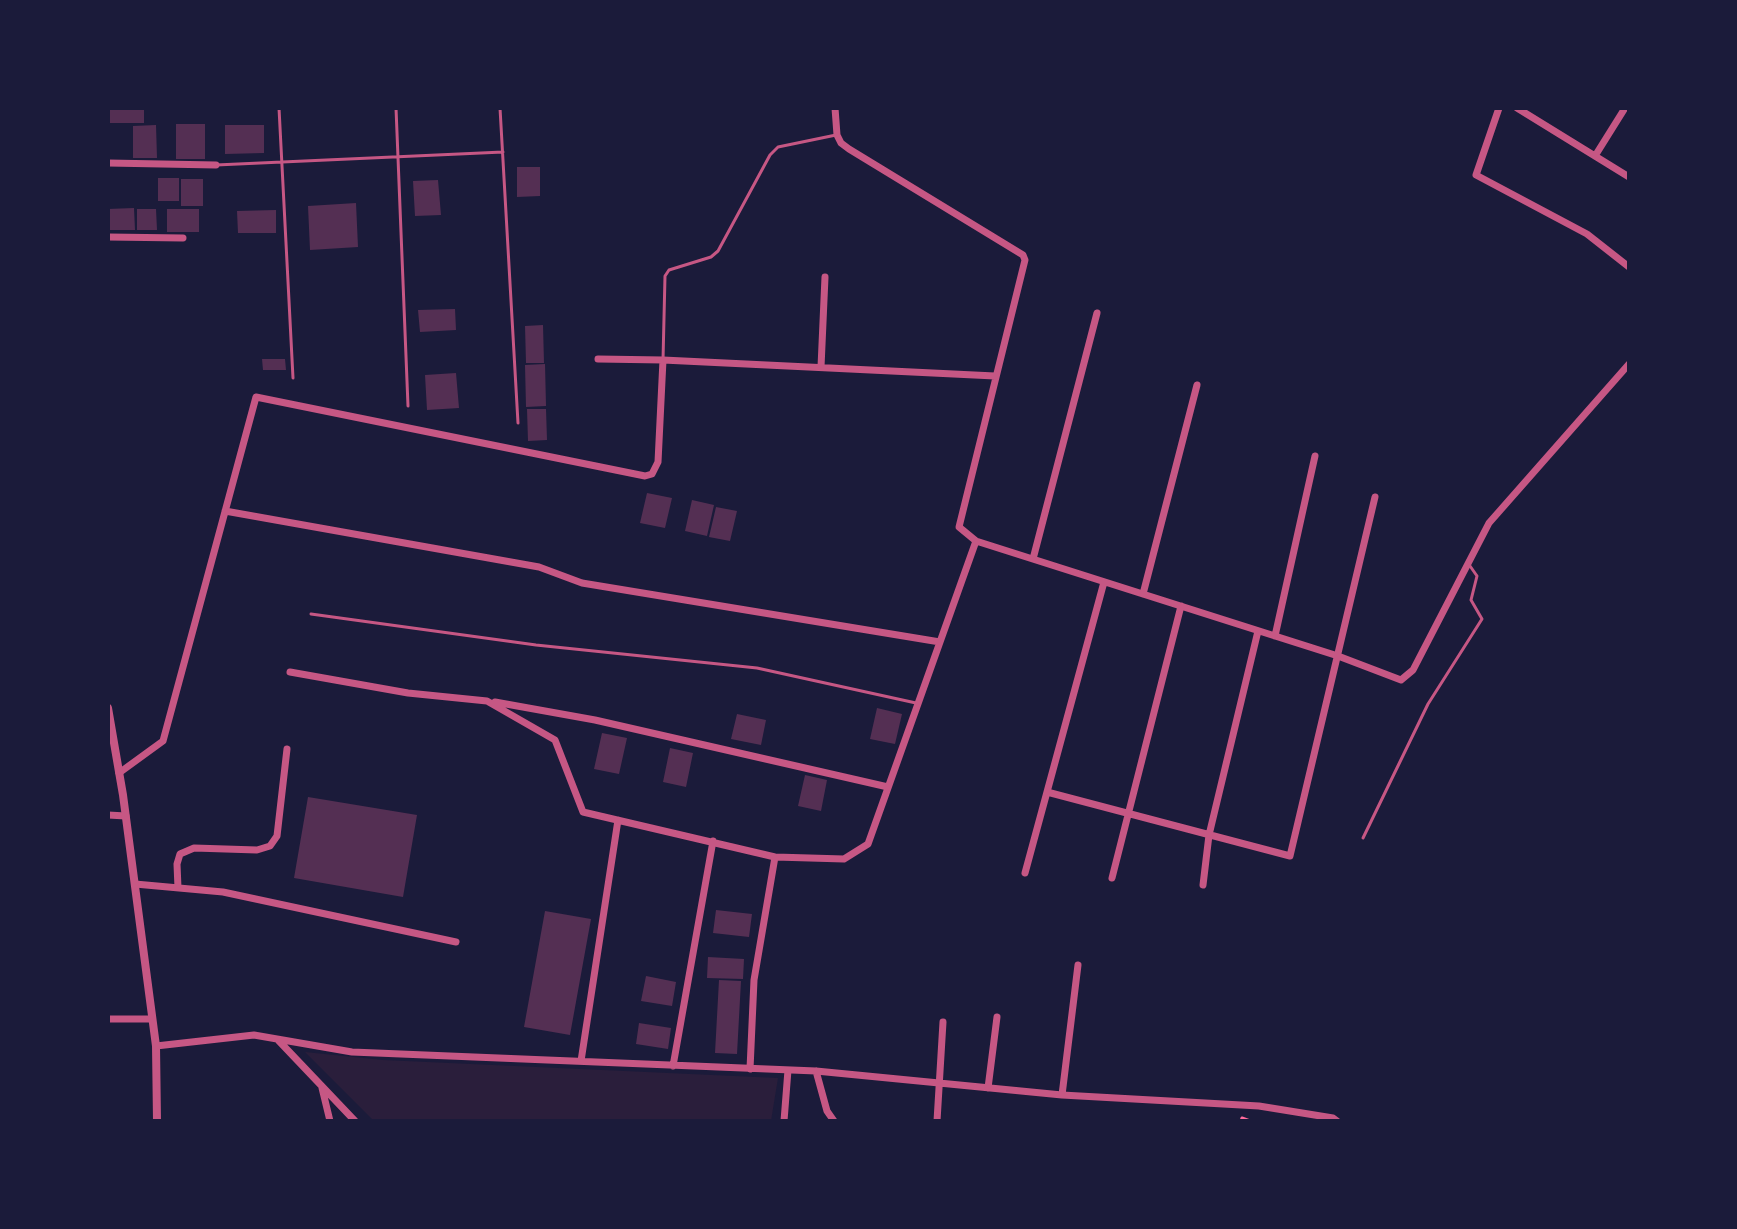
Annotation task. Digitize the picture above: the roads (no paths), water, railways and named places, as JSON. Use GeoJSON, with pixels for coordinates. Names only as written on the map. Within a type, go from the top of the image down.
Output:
{"type":"FeatureCollection","features":[{"type":"Feature","properties":{"kind":"street"},"geometry":{"type":"LineString","coordinates":[[835,108],[837,135],[841,143],[1023,255],[1026,267],[995,376],[959,527],[976,541],[1338,656],[1401,680],[1407,676],[1489,523],[1629,364]]}},
{"type":"Feature","properties":{"kind":"street"},"geometry":{"type":"LineString","coordinates":[[1499,108],[1476,175],[1587,234],[1629,267]]}},
{"type":"Feature","properties":{"kind":"street"},"geometry":{"type":"LineString","coordinates":[[1517,108],[1629,177]]}},
{"type":"Feature","properties":{"kind":"street"},"geometry":{"type":"LineString","coordinates":[[1595,156],[1625,108]]}},
{"type":"Feature","properties":{"kind":"street"},"geometry":{"type":"LineString","coordinates":[[108,163],[216,165]]}},
{"type":"Feature","properties":{"kind":"street"},"geometry":{"type":"LineString","coordinates":[[108,237],[183,238]]}},
{"type":"Feature","properties":{"kind":"street"},"geometry":{"type":"LineString","coordinates":[[821,367],[825,277]]}},
{"type":"Feature","properties":{"kind":"street"},"geometry":{"type":"LineString","coordinates":[[1033,559],[1097,313]]}},
{"type":"Feature","properties":{"kind":"street"},"geometry":{"type":"LineString","coordinates":[[598,359],[995,376]]}},
{"type":"Feature","properties":{"kind":"street"},"geometry":{"type":"LineString","coordinates":[[119,773],[163,741],[256,397],[645,476],[652,474],[658,462],[663,360]]}},
{"type":"Feature","properties":{"kind":"street"},"geometry":{"type":"LineString","coordinates":[[1143,594],[1197,385]]}},
{"type":"Feature","properties":{"kind":"street"},"geometry":{"type":"LineString","coordinates":[[1275,636],[1315,456]]}},
{"type":"Feature","properties":{"kind":"street"},"geometry":{"type":"LineString","coordinates":[[1047,792],[1290,856],[1375,497]]}},
{"type":"Feature","properties":{"kind":"street"},"geometry":{"type":"LineString","coordinates":[[225,511],[539,567],[582,583],[940,642]]}},
{"type":"Feature","properties":{"kind":"street"},"geometry":{"type":"LineString","coordinates":[[487,701],[555,740],[583,812],[775,857],[844,859],[868,844],[976,541]]}},
{"type":"Feature","properties":{"kind":"street"},"geometry":{"type":"LineString","coordinates":[[1025,873],[1104,582]]}},
{"type":"Feature","properties":{"kind":"street"},"geometry":{"type":"LineString","coordinates":[[1112,878],[1181,606]]}},
{"type":"Feature","properties":{"kind":"street"},"geometry":{"type":"LineString","coordinates":[[1203,885],[1209,835],[1258,631]]}},
{"type":"Feature","properties":{"kind":"street"},"geometry":{"type":"LineString","coordinates":[[290,672],[595,720],[888,787]]}},
{"type":"Feature","properties":{"kind":"street"},"geometry":{"type":"LineString","coordinates":[[108,708],[126,816],[156,1046],[157,1121]]}},
{"type":"Feature","properties":{"kind":"street"},"geometry":{"type":"LineString","coordinates":[[178,888],[177,864],[180,854],[194,848],[257,850],[270,846],[277,836],[287,749]]}},
{"type":"Feature","properties":{"kind":"street"},"geometry":{"type":"LineString","coordinates":[[108,815],[126,816]]}},
{"type":"Feature","properties":{"kind":"street"},"geometry":{"type":"LineString","coordinates":[[581,1061],[618,820]]}},
{"type":"Feature","properties":{"kind":"street"},"geometry":{"type":"LineString","coordinates":[[673,1066],[713,841]]}},
{"type":"Feature","properties":{"kind":"street"},"geometry":{"type":"LineString","coordinates":[[750,1069],[754,980],[775,857]]}},
{"type":"Feature","properties":{"kind":"street"},"geometry":{"type":"LineString","coordinates":[[135,884],[223,892],[456,942]]}},
{"type":"Feature","properties":{"kind":"street"},"geometry":{"type":"LineString","coordinates":[[1062,1095],[1078,965]]}},
{"type":"Feature","properties":{"kind":"street"},"geometry":{"type":"LineString","coordinates":[[988,1088],[997,1017]]}},
{"type":"Feature","properties":{"kind":"street"},"geometry":{"type":"LineString","coordinates":[[108,1019],[152,1019]]}},
{"type":"Feature","properties":{"kind":"street"},"geometry":{"type":"LineString","coordinates":[[937,1121],[943,1022]]}},
{"type":"Feature","properties":{"kind":"street"},"geometry":{"type":"LineString","coordinates":[[156,1046],[254,1035],[352,1052],[816,1071],[1062,1095],[1259,1106],[1337,1121]]}},
{"type":"Feature","properties":{"kind":"street"},"geometry":{"type":"LineString","coordinates":[[277,1039],[355,1121]]}},
{"type":"Feature","properties":{"kind":"street"},"geometry":{"type":"LineString","coordinates":[[784,1121],[788,1070]]}},
{"type":"Feature","properties":{"kind":"street"},"geometry":{"type":"LineString","coordinates":[[816,1071],[827,1111],[834,1121]]}},
{"type":"Feature","properties":{"kind":"street"},"geometry":{"type":"LineString","coordinates":[[321,1086],[330,1121]]}},
{"type":"Feature","properties":{"kind":"lane"},"geometry":{"type":"LineString","coordinates":[[279,108],[293,378]]}},
{"type":"Feature","properties":{"kind":"lane"},"geometry":{"type":"LineString","coordinates":[[396,108],[408,406]]}},
{"type":"Feature","properties":{"kind":"lane"},"geometry":{"type":"LineString","coordinates":[[500,108],[518,423]]}},
{"type":"Feature","properties":{"kind":"lane"},"geometry":{"type":"LineString","coordinates":[[663,360],[665,276],[669,270],[711,257],[718,251],[770,155],[778,147],[837,135]]}},
{"type":"Feature","properties":{"kind":"lane"},"geometry":{"type":"LineString","coordinates":[[216,165],[503,152]]}},
{"type":"Feature","properties":{"kind":"lane"},"geometry":{"type":"LineString","coordinates":[[1363,838],[1428,704],[1482,619],[1471,600],[1477,576],[1467,563]]}},
{"type":"Feature","properties":{"kind":"lane"},"geometry":{"type":"LineString","coordinates":[[311,614],[536,645],[757,668],[920,704]]}}]}
